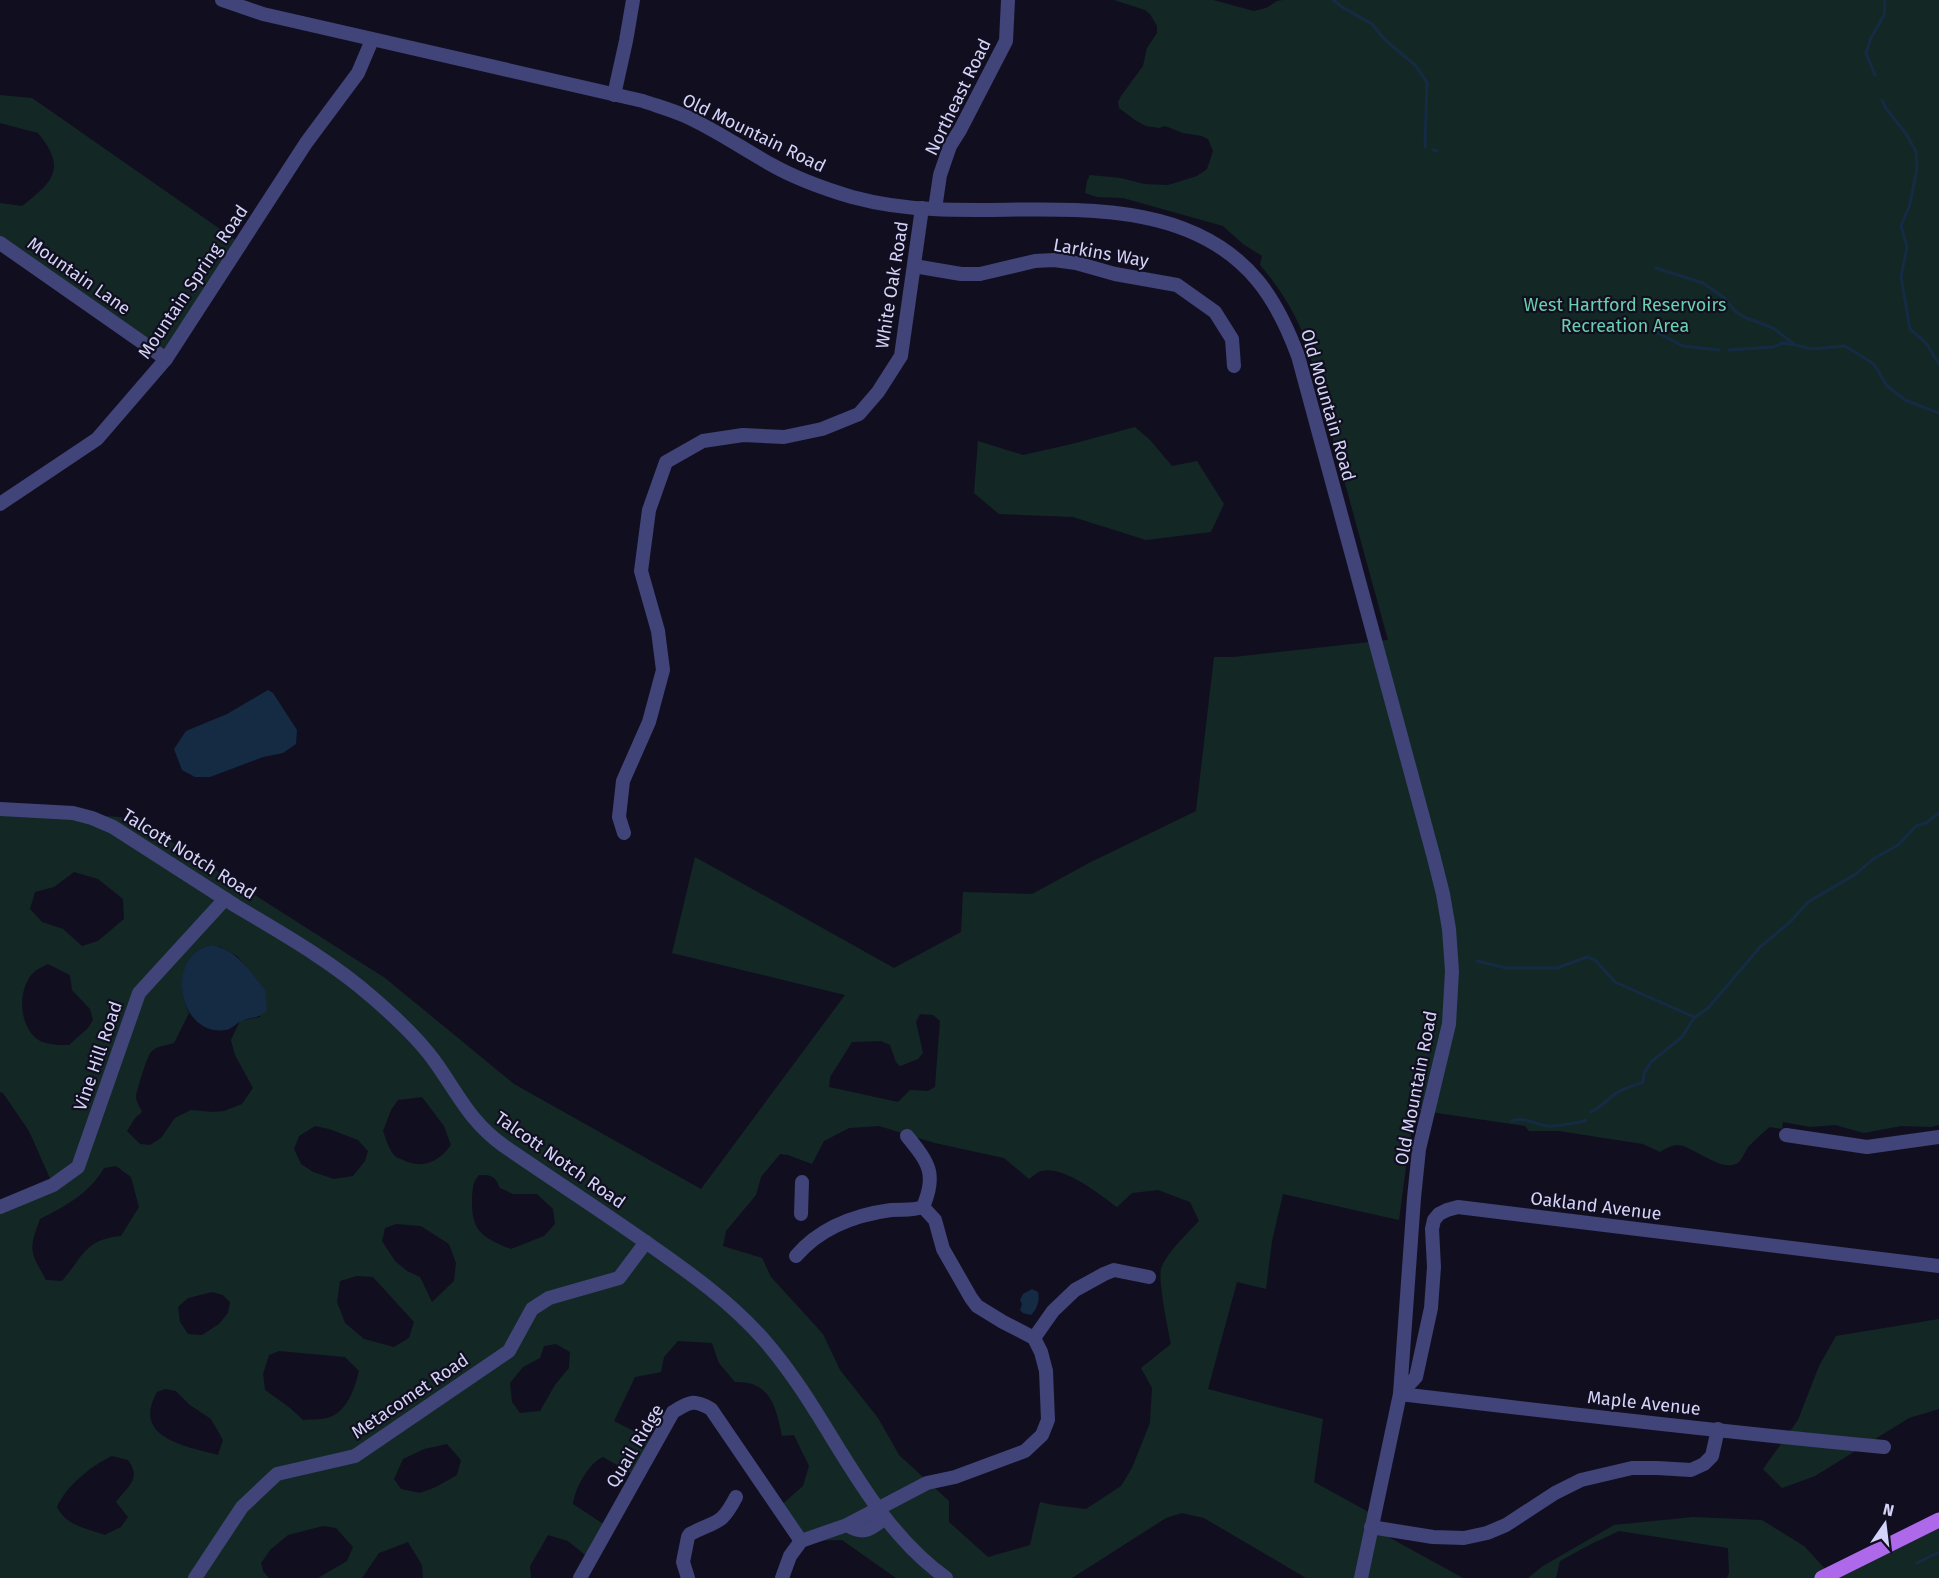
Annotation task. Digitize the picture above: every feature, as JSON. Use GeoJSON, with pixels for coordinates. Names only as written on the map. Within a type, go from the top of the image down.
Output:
{"type":"FeatureCollection","features":[{"type":"Feature","properties":{"kind":"main road"},"geometry":{"type":"LineString","coordinates":[[1822,1578],[1939,1520]]}},
{"type":"Feature","properties":{"kind":"street","name":"Old Mountain Road"},"geometry":{"type":"LineString","coordinates":[[222,0],[263,14],[643,101],[686,116],[775,166],[828,189],[877,203],[929,209],[1074,211],[1150,218],[1194,232],[1213,242],[1244,266],[1258,281],[1287,328],[1298,356],[1434,858],[1449,929],[1452,971],[1449,1024],[1419,1149],[1400,1394],[1360,1578]]}},
{"type":"Feature","properties":{"kind":"street"},"geometry":{"type":"LineString","coordinates":[[614,95],[633,0]]}},
{"type":"Feature","properties":{"kind":"street","name":"Northeast Road"},"geometry":{"type":"LineString","coordinates":[[929,209],[950,146],[1006,41],[1008,0]]}},
{"type":"Feature","properties":{"kind":"street","name":"Mountain Spring Road"},"geometry":{"type":"LineString","coordinates":[[0,504],[97,439],[166,359],[306,143],[358,74],[372,40]]}},
{"type":"Feature","properties":{"kind":"street","name":"White Oak Road"},"geometry":{"type":"LineString","coordinates":[[624,833],[619,817],[623,781],[649,722],[663,670],[658,631],[641,572],[649,510],[666,462],[703,441],[743,435],[784,437],[822,429],[859,414],[878,392],[901,357],[914,266],[929,209]]}},
{"type":"Feature","properties":{"kind":"street","name":"Mountain Lane"},"geometry":{"type":"LineString","coordinates":[[0,243],[166,359]]}},
{"type":"Feature","properties":{"kind":"street","name":"Larkins Way"},"geometry":{"type":"LineString","coordinates":[[914,266],[961,274],[980,274],[1035,261],[1054,260],[1177,285],[1215,312],[1232,339],[1234,366]]}},
{"type":"Feature","properties":{"kind":"street","name":"Talcott Notch Road"},"geometry":{"type":"LineString","coordinates":[[0,809],[73,813],[113,827],[328,963],[371,996],[404,1026],[432,1058],[464,1107],[481,1127],[504,1146],[646,1242],[715,1292],[765,1341],[784,1364],[881,1514],[921,1556],[946,1578]]}},
{"type":"Feature","properties":{"kind":"street","name":"Vine Hill Road"},"geometry":{"type":"LineString","coordinates":[[0,1207],[53,1185],[78,1167],[139,993],[225,899]]}},
{"type":"Feature","properties":{"kind":"street"},"geometry":{"type":"LineString","coordinates":[[1786,1135],[1867,1147],[1939,1137]]}},
{"type":"Feature","properties":{"kind":"street"},"geometry":{"type":"LineString","coordinates":[[796,1256],[814,1238],[845,1220],[892,1210],[913,1211],[923,1207],[929,1193],[930,1170],[923,1155],[908,1136]]}},
{"type":"Feature","properties":{"kind":"street"},"geometry":{"type":"LineString","coordinates":[[801,1214],[802,1182]]}},
{"type":"Feature","properties":{"kind":"street"},"geometry":{"type":"LineString","coordinates":[[782,1578],[790,1556],[801,1541],[881,1514],[927,1483],[955,1477],[1025,1452],[1042,1435],[1048,1420],[1046,1371],[1034,1338],[1003,1322],[978,1306],[971,1298],[943,1249],[934,1220],[923,1207]]}},
{"type":"Feature","properties":{"kind":"street","name":"Oakland Avenue"},"geometry":{"type":"LineString","coordinates":[[1400,1394],[1416,1377],[1431,1308],[1434,1220],[1439,1214],[1458,1207],[1939,1266]]}},
{"type":"Feature","properties":{"kind":"street","name":"Metacomet Road"},"geometry":{"type":"LineString","coordinates":[[195,1578],[242,1507],[277,1474],[355,1456],[508,1351],[532,1308],[549,1298],[619,1278],[646,1242]]}},
{"type":"Feature","properties":{"kind":"street"},"geometry":{"type":"LineString","coordinates":[[1034,1338],[1053,1311],[1075,1290],[1104,1274],[1114,1270],[1149,1277]]}},
{"type":"Feature","properties":{"kind":"street","name":"Maple Avenue"},"geometry":{"type":"LineString","coordinates":[[1400,1394],[1884,1448]]}},
{"type":"Feature","properties":{"kind":"street","name":"Quail Ridge"},"geometry":{"type":"LineString","coordinates":[[580,1578],[668,1419],[673,1412],[691,1402],[701,1403],[711,1408],[801,1541]]}},
{"type":"Feature","properties":{"kind":"street"},"geometry":{"type":"LineString","coordinates":[[1371,1527],[1432,1537],[1464,1538],[1487,1533],[1506,1525],[1555,1493],[1581,1480],[1632,1468],[1690,1470],[1704,1464],[1712,1455],[1718,1429]]}},
{"type":"Feature","properties":{"kind":"street"},"geometry":{"type":"LineString","coordinates":[[688,1578],[683,1562],[690,1533],[724,1517],[736,1497]]}},
{"type":"Feature","properties":{"kind":"green space","name":"West Hartford Reservoirs Recreation Area"},"geometry":{"type":"Polygon","coordinates":[[[1114,0],[1213,0],[1254,11],[1283,0],[1939,0],[1939,1125],[1901,1126],[1864,1133],[1835,1125],[1810,1127],[1783,1122],[1782,1129],[1770,1127],[1762,1134],[1749,1146],[1739,1162],[1725,1165],[1684,1146],[1670,1146],[1660,1152],[1643,1144],[1559,1131],[1529,1131],[1525,1126],[1417,1110],[1409,1144],[1399,1220],[1283,1194],[1272,1241],[1266,1289],[1237,1282],[1208,1389],[1323,1419],[1314,1482],[1374,1515],[1372,1528],[1463,1578],[1306,1578],[1204,1518],[1182,1513],[1166,1518],[1072,1578],[896,1578],[842,1540],[801,1541],[778,1508],[803,1486],[809,1466],[794,1435],[782,1436],[770,1398],[757,1386],[735,1382],[719,1363],[712,1343],[678,1341],[664,1357],[661,1372],[635,1377],[614,1421],[655,1442],[636,1476],[603,1457],[588,1470],[576,1491],[573,1504],[608,1527],[590,1559],[568,1541],[548,1535],[530,1566],[531,1578],[423,1578],[422,1565],[408,1542],[379,1553],[362,1578],[318,1578],[347,1561],[353,1547],[336,1528],[323,1526],[288,1535],[271,1549],[261,1563],[263,1571],[269,1578],[0,1578],[0,1207],[53,1185],[29,1131],[3,1093],[0,1092],[0,809],[134,818],[385,978],[514,1084],[701,1189],[845,995],[672,953],[695,857],[894,968],[961,932],[963,892],[1032,894],[1089,863],[1196,811],[1214,657],[1234,657],[1388,640],[1306,341],[1286,301],[1260,265],[1262,256],[1243,244],[1223,226],[1123,198],[1097,197],[1085,193],[1090,175],[1121,178],[1144,184],[1168,185],[1197,176],[1207,169],[1213,151],[1208,139],[1202,136],[1183,133],[1165,126],[1159,128],[1146,126],[1119,108],[1118,102],[1121,96],[1143,66],[1147,48],[1157,33],[1157,26],[1145,10],[1114,0]],[[74,872],[54,887],[35,892],[30,909],[42,922],[63,929],[82,946],[98,941],[124,919],[123,899],[98,879],[74,872]],[[212,945],[202,949],[188,963],[182,982],[189,1013],[174,1043],[151,1052],[138,1089],[136,1098],[142,1112],[127,1131],[140,1144],[150,1145],[161,1138],[175,1118],[191,1110],[224,1111],[242,1104],[253,1088],[235,1055],[231,1040],[240,1021],[260,1017],[258,981],[237,956],[221,947],[212,945]],[[48,964],[35,971],[25,986],[23,996],[23,1015],[26,1024],[40,1041],[69,1045],[88,1028],[93,1020],[90,1009],[72,990],[70,975],[48,964]],[[920,1014],[916,1022],[923,1053],[918,1059],[900,1066],[896,1062],[890,1045],[881,1041],[852,1042],[830,1077],[829,1087],[898,1102],[910,1090],[928,1091],[935,1087],[940,1021],[933,1015],[920,1014]],[[422,1097],[398,1100],[391,1110],[383,1131],[388,1145],[397,1158],[412,1163],[431,1162],[451,1145],[444,1126],[422,1097]],[[315,1126],[299,1136],[294,1149],[301,1164],[313,1172],[334,1179],[353,1176],[365,1161],[368,1151],[358,1140],[315,1126]],[[879,1126],[849,1128],[824,1141],[812,1164],[780,1154],[761,1177],[756,1195],[726,1231],[723,1246],[762,1258],[771,1277],[823,1334],[840,1370],[878,1418],[899,1455],[949,1501],[949,1522],[988,1557],[1030,1545],[1040,1502],[1086,1509],[1121,1486],[1132,1468],[1150,1423],[1152,1388],[1141,1368],[1171,1344],[1160,1275],[1172,1250],[1199,1221],[1190,1202],[1158,1190],[1132,1193],[1117,1207],[1091,1188],[1060,1172],[1041,1171],[1029,1179],[1004,1158],[935,1143],[879,1126]],[[116,1166],[104,1168],[91,1185],[67,1204],[40,1219],[32,1251],[46,1280],[62,1281],[92,1245],[121,1236],[139,1207],[131,1177],[116,1166]],[[479,1175],[474,1183],[473,1218],[480,1231],[492,1241],[511,1249],[544,1236],[555,1224],[553,1209],[537,1194],[513,1194],[500,1188],[495,1179],[487,1175],[479,1175]],[[396,1224],[385,1228],[382,1241],[395,1261],[407,1271],[420,1277],[432,1302],[454,1281],[456,1263],[449,1244],[421,1226],[396,1224]],[[357,1276],[340,1281],[337,1302],[345,1323],[364,1339],[394,1347],[409,1338],[414,1322],[373,1277],[357,1276]],[[212,1292],[188,1298],[178,1307],[180,1322],[188,1334],[202,1335],[219,1324],[228,1313],[230,1302],[223,1295],[212,1292]],[[556,1344],[544,1346],[540,1358],[523,1367],[510,1383],[512,1402],[520,1413],[540,1411],[555,1385],[569,1368],[570,1352],[556,1344]],[[279,1351],[269,1355],[263,1374],[265,1390],[303,1420],[324,1419],[340,1411],[345,1405],[359,1371],[345,1357],[279,1351]],[[165,1389],[157,1392],[151,1408],[151,1420],[156,1430],[165,1437],[191,1448],[218,1455],[223,1440],[211,1419],[190,1405],[176,1391],[165,1389]],[[447,1444],[424,1449],[403,1459],[394,1479],[401,1489],[420,1493],[436,1487],[457,1475],[461,1460],[447,1444]],[[112,1456],[88,1471],[66,1492],[57,1507],[71,1522],[105,1535],[121,1527],[128,1517],[116,1502],[132,1482],[134,1472],[128,1460],[112,1456]]]}},
{"type":"Feature","properties":{"kind":"green space"},"geometry":{"type":"Polygon","coordinates":[[[0,95],[32,98],[240,243],[166,359],[0,243],[0,203],[22,206],[49,181],[54,165],[47,145],[38,133],[0,123],[0,95]]]}},
{"type":"Feature","properties":{"kind":"green space"},"geometry":{"type":"Polygon","coordinates":[[[1135,427],[1150,440],[1172,466],[1197,461],[1224,504],[1211,532],[1146,540],[1073,517],[999,514],[974,493],[978,441],[1023,455],[1135,427]]]}},
{"type":"Feature","properties":{"kind":"green space"},"geometry":{"type":"Polygon","coordinates":[[[1939,1319],[1939,1409],[1909,1418],[1815,1476],[1782,1488],[1763,1469],[1798,1420],[1819,1366],[1836,1336],[1939,1319]]]}},
{"type":"Feature","properties":{"kind":"green space"},"geometry":{"type":"Polygon","coordinates":[[[1693,1517],[1762,1520],[1804,1546],[1830,1574],[1939,1520],[1939,1578],[1727,1578],[1729,1573],[1728,1548],[1619,1531],[1560,1561],[1556,1578],[1528,1578],[1543,1566],[1614,1525],[1693,1517]]]}},
{"type":"Feature","properties":{"kind":"water"},"geometry":{"type":"Polygon","coordinates":[[[268,690],[273,693],[297,730],[296,744],[283,753],[263,757],[210,777],[195,777],[182,770],[174,749],[186,731],[227,714],[268,690]]]}},
{"type":"Feature","properties":{"kind":"water"},"geometry":{"type":"Polygon","coordinates":[[[212,945],[236,956],[265,990],[267,1010],[226,1030],[209,1029],[196,1021],[187,1009],[183,993],[182,978],[187,963],[197,952],[212,945]]]}},
{"type":"Feature","properties":{"kind":"water"},"geometry":{"type":"Polygon","coordinates":[[[1032,1289],[1038,1292],[1039,1299],[1031,1315],[1020,1310],[1022,1304],[1020,1300],[1023,1294],[1032,1289]]]}},
{"type":"Feature","properties":{"kind":"waterway"},"geometry":{"type":"LineString","coordinates":[[1333,0],[1372,24],[1384,39],[1415,65],[1427,82],[1425,147]]}},
{"type":"Feature","properties":{"kind":"waterway"},"geometry":{"type":"LineString","coordinates":[[1875,75],[1866,53],[1871,38],[1884,15],[1885,0]]}},
{"type":"Feature","properties":{"kind":"waterway"},"geometry":{"type":"LineString","coordinates":[[1882,100],[1916,152],[1917,168],[1910,204],[1901,226],[1907,247],[1901,277],[1910,329],[1926,343],[1939,364]]}},
{"type":"Feature","properties":{"kind":"waterway"},"geometry":{"type":"LineString","coordinates":[[1433,150],[1437,151]]}},
{"type":"Feature","properties":{"kind":"waterway"},"geometry":{"type":"LineString","coordinates":[[1656,268],[1703,283],[1723,297],[1736,312],[1773,328],[1795,345],[1812,349],[1845,346],[1874,364],[1887,386],[1905,400],[1939,413]]}},
{"type":"Feature","properties":{"kind":"waterway"},"geometry":{"type":"LineString","coordinates":[[1639,325],[1643,327]]}},
{"type":"Feature","properties":{"kind":"waterway"},"geometry":{"type":"LineString","coordinates":[[1654,331],[1683,346],[1719,350]]}},
{"type":"Feature","properties":{"kind":"waterway"},"geometry":{"type":"LineString","coordinates":[[1729,350],[1773,347],[1783,343],[1795,345]]}},
{"type":"Feature","properties":{"kind":"waterway"},"geometry":{"type":"LineString","coordinates":[[1591,1112],[1618,1092],[1643,1082],[1644,1073],[1651,1062],[1682,1037],[1694,1018],[1708,1008],[1760,947],[1790,922],[1808,902],[1856,874],[1873,859],[1898,845],[1916,826],[1926,823],[1939,813]]}},
{"type":"Feature","properties":{"kind":"waterway"},"geometry":{"type":"LineString","coordinates":[[1477,961],[1506,968],[1557,968],[1587,957],[1595,960],[1615,982],[1694,1017]]}},
{"type":"Feature","properties":{"kind":"waterway"},"geometry":{"type":"LineString","coordinates":[[1512,1121],[1530,1121],[1550,1126],[1586,1120]]}},
{"type":"Feature","properties":{"kind":"waterway"},"geometry":{"type":"LineString","coordinates":[[1917,1563],[1939,1552]]}}]}
